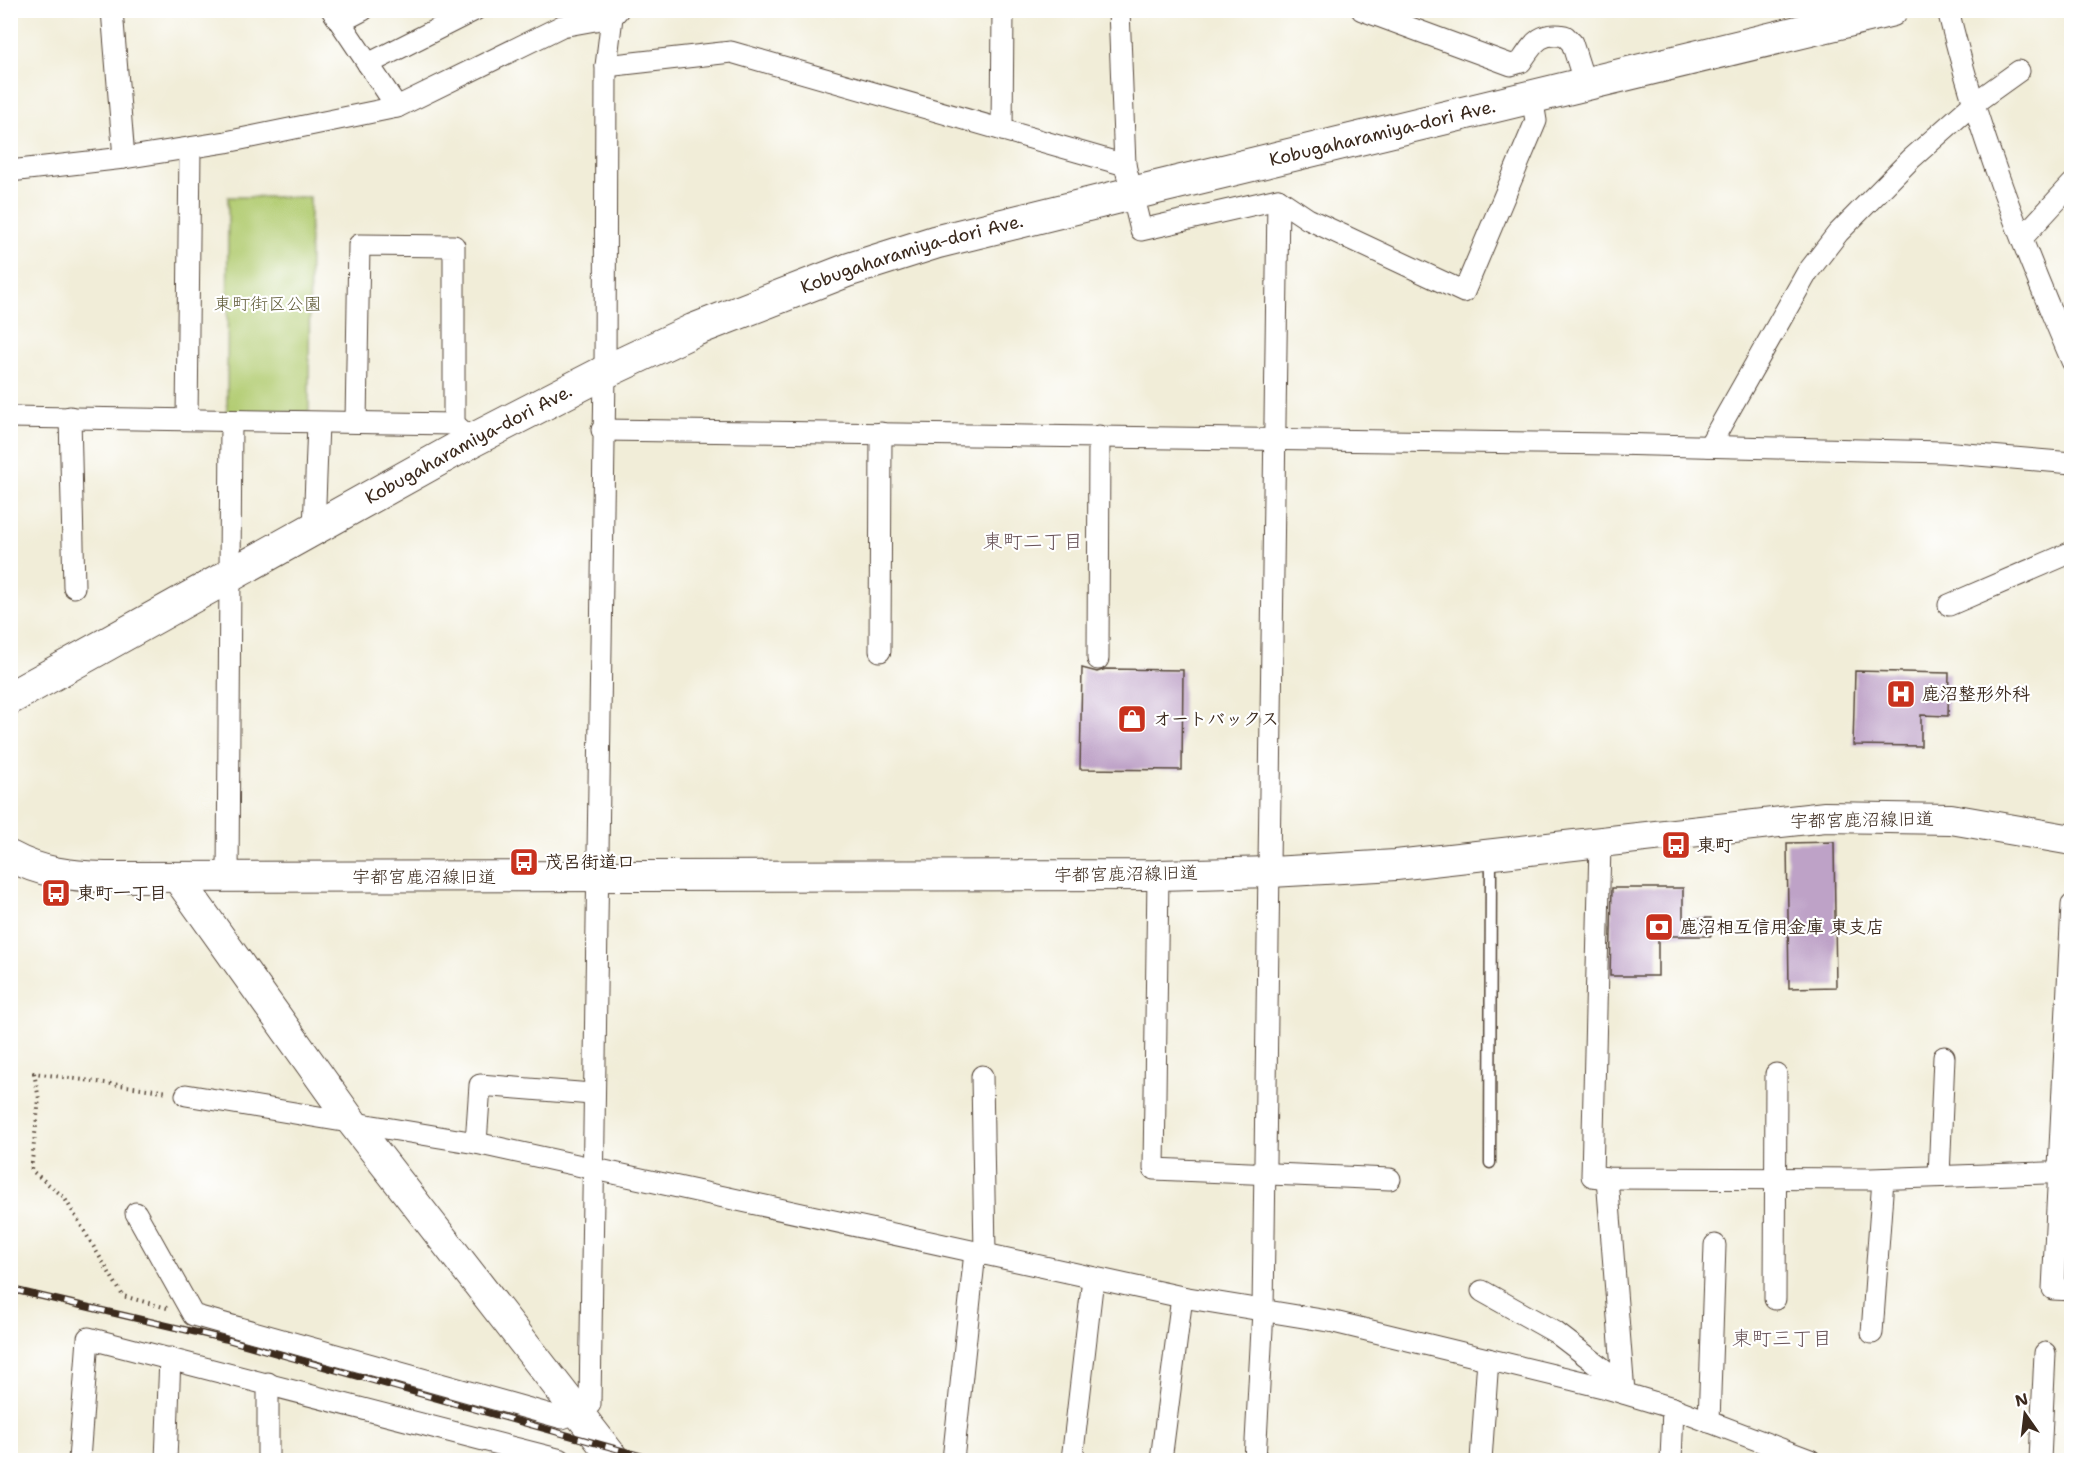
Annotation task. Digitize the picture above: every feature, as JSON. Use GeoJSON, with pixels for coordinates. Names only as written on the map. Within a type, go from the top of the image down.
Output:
{"type":"FeatureCollection","features":[{"type":"Feature","properties":{"kind":"main road","name":"Kobugaharamiya-dori Ave."},"geometry":{"type":"LineString","coordinates":[[10,698],[314,529],[464,432],[605,372],[694,330],[848,270],[1129,179],[1532,97],[1891,10]]}},
{"type":"Feature","properties":{"kind":"street"},"geometry":{"type":"LineString","coordinates":[[112,10],[124,158]]}},
{"type":"Feature","properties":{"kind":"street"},"geometry":{"type":"LineString","coordinates":[[363,10],[336,16],[397,106]]}},
{"type":"Feature","properties":{"kind":"street"},"geometry":{"type":"LineString","coordinates":[[368,63],[476,10]]}},
{"type":"Feature","properties":{"kind":"street"},"geometry":{"type":"LineString","coordinates":[[1002,130],[1003,10]]}},
{"type":"Feature","properties":{"kind":"street"},"geometry":{"type":"LineString","coordinates":[[1119,10],[1129,179],[1141,230],[1278,199],[1308,219],[1464,292],[1536,121],[1532,97]]}},
{"type":"Feature","properties":{"kind":"street"},"geometry":{"type":"LineString","coordinates":[[1362,10],[1511,65],[1521,62],[1533,43],[1542,35],[1565,36],[1572,43],[1586,84]]}},
{"type":"Feature","properties":{"kind":"street"},"geometry":{"type":"LineString","coordinates":[[1948,10],[1973,104],[2022,238],[2072,361]]}},
{"type":"Feature","properties":{"kind":"street"},"geometry":{"type":"LineString","coordinates":[[10,171],[190,148],[397,106],[562,26],[602,15],[606,66],[605,372],[602,430],[592,1094],[594,1168],[590,1404],[579,1412],[562,1418],[193,1315],[136,1213]]}},
{"type":"Feature","properties":{"kind":"street"},"geometry":{"type":"LineString","coordinates":[[606,66],[731,52],[1002,130],[1129,179]]}},
{"type":"Feature","properties":{"kind":"street"},"geometry":{"type":"LineString","coordinates":[[1709,446],[1807,273],[1832,241],[1911,159],[1973,104],[2019,71]]}},
{"type":"Feature","properties":{"kind":"street"},"geometry":{"type":"LineString","coordinates":[[188,419],[190,148]]}},
{"type":"Feature","properties":{"kind":"street"},"geometry":{"type":"LineString","coordinates":[[2022,238],[2072,184]]}},
{"type":"Feature","properties":{"kind":"street"},"geometry":{"type":"LineString","coordinates":[[1255,1461],[1263,1310],[1263,1175],[1271,872],[1278,199]]}},
{"type":"Feature","properties":{"kind":"street"},"geometry":{"type":"LineString","coordinates":[[10,417],[356,422],[464,432],[454,246],[359,245],[356,422]]}},
{"type":"Feature","properties":{"kind":"street"},"geometry":{"type":"LineString","coordinates":[[70,417],[74,587]]}},
{"type":"Feature","properties":{"kind":"street"},"geometry":{"type":"LineString","coordinates":[[228,878],[231,421]]}},
{"type":"Feature","properties":{"kind":"street"},"geometry":{"type":"LineString","coordinates":[[314,529],[318,423]]}},
{"type":"Feature","properties":{"kind":"street"},"geometry":{"type":"LineString","coordinates":[[602,430],[1709,446],[1943,452],[2071,464]]}},
{"type":"Feature","properties":{"kind":"street"},"geometry":{"type":"LineString","coordinates":[[880,651],[881,433]]}},
{"type":"Feature","properties":{"kind":"street"},"geometry":{"type":"LineString","coordinates":[[1098,658],[1099,436]]}},
{"type":"Feature","properties":{"kind":"street"},"geometry":{"type":"LineString","coordinates":[[1949,605],[2072,552]]}},
{"type":"Feature","properties":{"kind":"street","name":"宇都宮鹿沼線旧道"},"geometry":{"type":"LineString","coordinates":[[10,856],[44,871],[71,876],[228,878],[1158,875],[1396,865],[1600,844],[1825,817],[1951,819],[2072,840]]}},
{"type":"Feature","properties":{"kind":"street"},"geometry":{"type":"LineString","coordinates":[[1600,844],[1592,1176],[1607,1178],[1883,1179],[2065,1171]]}},
{"type":"Feature","properties":{"kind":"street"},"geometry":{"type":"LineString","coordinates":[[1158,875],[1154,1169],[1390,1179]]}},
{"type":"Feature","properties":{"kind":"street"},"geometry":{"type":"LineString","coordinates":[[177,877],[352,1122],[615,1461]]}},
{"type":"Feature","properties":{"kind":"street"},"geometry":{"type":"LineString","coordinates":[[2072,905],[2065,1171],[2054,1289],[2072,1290]]}},
{"type":"Feature","properties":{"kind":"street"},"geometry":{"type":"LineString","coordinates":[[1939,1176],[1944,1057]]}},
{"type":"Feature","properties":{"kind":"street"},"geometry":{"type":"LineString","coordinates":[[1775,1299],[1776,1074]]}},
{"type":"Feature","properties":{"kind":"street"},"geometry":{"type":"LineString","coordinates":[[953,1461],[980,1253],[982,1076]]}},
{"type":"Feature","properties":{"kind":"street"},"geometry":{"type":"LineString","coordinates":[[476,1143],[480,1085],[592,1094]]}},
{"type":"Feature","properties":{"kind":"street"},"geometry":{"type":"LineString","coordinates":[[186,1095],[476,1143],[1182,1297],[1334,1322],[1623,1388],[1810,1461]]}},
{"type":"Feature","properties":{"kind":"street"},"geometry":{"type":"LineString","coordinates":[[1607,1178],[1623,1388]]}},
{"type":"Feature","properties":{"kind":"street"},"geometry":{"type":"LineString","coordinates":[[1872,1333],[1883,1179]]}},
{"type":"Feature","properties":{"kind":"street"},"geometry":{"type":"LineString","coordinates":[[1709,1422],[1715,1245]]}},
{"type":"Feature","properties":{"kind":"street"},"geometry":{"type":"LineString","coordinates":[[1072,1461],[1094,1278]]}},
{"type":"Feature","properties":{"kind":"street"},"geometry":{"type":"LineString","coordinates":[[1482,1291],[1555,1332],[1623,1388]]}},
{"type":"Feature","properties":{"kind":"street"},"geometry":{"type":"LineString","coordinates":[[1161,1461],[1182,1297]]}},
{"type":"Feature","properties":{"kind":"street"},"geometry":{"type":"LineString","coordinates":[[79,1461],[88,1338],[561,1461]]}},
{"type":"Feature","properties":{"kind":"street"},"geometry":{"type":"LineString","coordinates":[[2040,1461],[2045,1353]]}},
{"type":"Feature","properties":{"kind":"street"},"geometry":{"type":"LineString","coordinates":[[166,1461],[170,1358]]}},
{"type":"Feature","properties":{"kind":"street"},"geometry":{"type":"LineString","coordinates":[[1481,1461],[1488,1359]]}},
{"type":"Feature","properties":{"kind":"street"},"geometry":{"type":"LineString","coordinates":[[268,1383],[268,1461]]}},
{"type":"Feature","properties":{"kind":"street"},"geometry":{"type":"LineString","coordinates":[[1671,1461],[1673,1408]]}},
{"type":"Feature","properties":{"kind":"lane"},"geometry":{"type":"LineString","coordinates":[[1490,1163],[1491,855]]}},
{"type":"Feature","properties":{"kind":"path"},"geometry":{"type":"LineString","coordinates":[[186,1095],[34,1072],[39,1099],[31,1170],[64,1197],[123,1296],[193,1315]]}},
{"type":"Feature","properties":{"kind":"green space","name":"東町街区公園"},"geometry":{"type":"Polygon","coordinates":[[[228,197],[310,197],[309,412],[227,412],[228,197]]]}},
{"type":"Feature","properties":{"kind":"building","name":"オートバックス"},"geometry":{"type":"Polygon","coordinates":[[[1082,668],[1097,672],[1106,669],[1183,670],[1182,770],[1080,769],[1082,668]]]}},
{"type":"Feature","properties":{"kind":"building","name":"鹿沼整形外科"},"geometry":{"type":"Polygon","coordinates":[[[1855,671],[1949,673],[1948,716],[1921,715],[1921,746],[1853,745],[1855,671]]]}},
{"type":"Feature","properties":{"kind":"building"},"geometry":{"type":"Polygon","coordinates":[[[1834,842],[1836,987],[1789,988],[1787,843],[1834,842]]]}},
{"type":"Feature","properties":{"kind":"building","name":"鹿沼相互信用金庫 東支店"},"geometry":{"type":"Polygon","coordinates":[[[1612,888],[1683,888],[1683,918],[1711,918],[1711,936],[1658,936],[1658,976],[1610,976],[1612,888]]]}},
{"type":"Feature","properties":{"kind":"railway"},"geometry":{"type":"LineString","coordinates":[[10,1289],[225,1339],[656,1460]]}},
{"type":"Feature","properties":{"kind":"place","name":"鹿沼整形外科"},"geometry":{"type":"Point","coordinates":[1901,694]}},
{"type":"Feature","properties":{"kind":"place","name":"オートバックス"},"geometry":{"type":"Point","coordinates":[1132,719]}},
{"type":"Feature","properties":{"kind":"place","name":"東町"},"geometry":{"type":"Point","coordinates":[1676,845]}},
{"type":"Feature","properties":{"kind":"place","name":"茂呂街道口"},"geometry":{"type":"Point","coordinates":[524,862]}},
{"type":"Feature","properties":{"kind":"place","name":"東町一丁目"},"geometry":{"type":"Point","coordinates":[56,893]}},
{"type":"Feature","properties":{"kind":"place","name":"鹿沼相互信用金庫 東支店"},"geometry":{"type":"Point","coordinates":[1659,927]}},
{"type":"Feature","properties":{"kind":"district","name":"東町二丁目"},"geometry":{"type":"Point","coordinates":[1033,541]}},
{"type":"Feature","properties":{"kind":"district","name":"東町三丁目"},"geometry":{"type":"Point","coordinates":[1782,1338]}}]}
